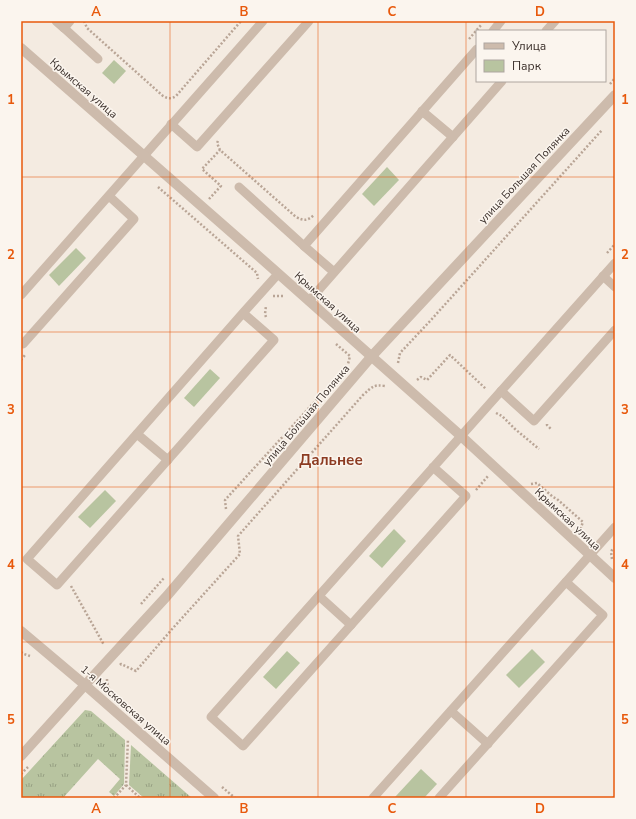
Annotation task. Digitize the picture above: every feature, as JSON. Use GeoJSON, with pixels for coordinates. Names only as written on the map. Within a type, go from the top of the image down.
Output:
{"type":"FeatureCollection","features":[{"type":"Feature","properties":{"kind":"street","name":"Крымская улица"},"geometry":{"type":"LineString","coordinates":[[21,48],[461,436],[615,578]]}},
{"type":"Feature","properties":{"kind":"street","name":"улица Большая Полянка"},"geometry":{"type":"LineString","coordinates":[[21,756],[166,597],[371,357],[615,95]]}},
{"type":"Feature","properties":{"kind":"street","name":"1-я Московская улица"},"geometry":{"type":"LineString","coordinates":[[21,630],[214,798]]}},
{"type":"Feature","properties":{"kind":"lane"},"geometry":{"type":"LineString","coordinates":[[56,21],[98,59]]}},
{"type":"Feature","properties":{"kind":"lane"},"geometry":{"type":"LineString","coordinates":[[64,28],[70,21]]}},
{"type":"Feature","properties":{"kind":"lane"},"geometry":{"type":"LineString","coordinates":[[21,295],[263,21]]}},
{"type":"Feature","properties":{"kind":"lane"},"geometry":{"type":"LineString","coordinates":[[171,124],[197,147],[309,21]]}},
{"type":"Feature","properties":{"kind":"lane"},"geometry":{"type":"LineString","coordinates":[[494,30],[501,21]]}},
{"type":"Feature","properties":{"kind":"lane"},"geometry":{"type":"LineString","coordinates":[[547,30],[555,21]]}},
{"type":"Feature","properties":{"kind":"lane"},"geometry":{"type":"LineString","coordinates":[[304,246],[476,50]]}},
{"type":"Feature","properties":{"kind":"lane"},"geometry":{"type":"LineString","coordinates":[[309,301],[501,82]]}},
{"type":"Feature","properties":{"kind":"lane"},"geometry":{"type":"LineString","coordinates":[[422,111],[452,137]]}},
{"type":"Feature","properties":{"kind":"lane"},"geometry":{"type":"LineString","coordinates":[[239,187],[334,272]]}},
{"type":"Feature","properties":{"kind":"lane"},"geometry":{"type":"LineString","coordinates":[[22,344],[134,219],[109,196]]}},
{"type":"Feature","properties":{"kind":"lane"},"geometry":{"type":"LineString","coordinates":[[433,467],[466,496],[243,746],[211,717],[433,467],[615,263]]}},
{"type":"Feature","properties":{"kind":"lane"},"geometry":{"type":"LineString","coordinates":[[243,313],[274,340],[57,585],[27,559],[138,434],[243,313],[278,274]]}},
{"type":"Feature","properties":{"kind":"lane"},"geometry":{"type":"LineString","coordinates":[[603,276],[615,287]]}},
{"type":"Feature","properties":{"kind":"lane"},"geometry":{"type":"LineString","coordinates":[[501,391],[534,421],[615,330]]}},
{"type":"Feature","properties":{"kind":"lane"},"geometry":{"type":"LineString","coordinates":[[138,434],[168,460]]}},
{"type":"Feature","properties":{"kind":"lane"},"geometry":{"type":"LineString","coordinates":[[373,798],[615,527]]}},
{"type":"Feature","properties":{"kind":"lane"},"geometry":{"type":"LineString","coordinates":[[439,798],[603,615],[566,582]]}},
{"type":"Feature","properties":{"kind":"lane"},"geometry":{"type":"LineString","coordinates":[[319,596],[351,625]]}},
{"type":"Feature","properties":{"kind":"lane"},"geometry":{"type":"LineString","coordinates":[[451,711],[488,744]]}},
{"type":"Feature","properties":{"kind":"path"},"geometry":{"type":"LineString","coordinates":[[84,21],[87,28],[163,96],[171,98],[176,96],[241,21]]}},
{"type":"Feature","properties":{"kind":"path"},"geometry":{"type":"LineString","coordinates":[[477,30],[485,21]]}},
{"type":"Feature","properties":{"kind":"path"},"geometry":{"type":"LineString","coordinates":[[467,41],[476,31]]}},
{"type":"Feature","properties":{"kind":"path"},"geometry":{"type":"LineString","coordinates":[[610,84],[615,78]]}},
{"type":"Feature","properties":{"kind":"path"},"geometry":{"type":"LineString","coordinates":[[398,368],[400,353],[436,315],[604,127]]}},
{"type":"Feature","properties":{"kind":"path"},"geometry":{"type":"LineString","coordinates":[[219,137],[218,143],[220,150],[296,217],[301,220],[308,220],[318,211]]}},
{"type":"Feature","properties":{"kind":"path"},"geometry":{"type":"LineString","coordinates":[[205,204],[221,186],[202,170],[220,150]]}},
{"type":"Feature","properties":{"kind":"path"},"geometry":{"type":"LineString","coordinates":[[156,185],[256,273],[259,281]]}},
{"type":"Feature","properties":{"kind":"path"},"geometry":{"type":"LineString","coordinates":[[267,320],[265,314],[267,300],[274,296],[283,296],[289,301]]}},
{"type":"Feature","properties":{"kind":"path"},"geometry":{"type":"LineString","coordinates":[[334,342],[350,356],[347,366]]}},
{"type":"Feature","properties":{"kind":"path"},"geometry":{"type":"LineString","coordinates":[[412,383],[421,377],[427,380],[450,355],[486,389]]}},
{"type":"Feature","properties":{"kind":"path"},"geometry":{"type":"LineString","coordinates":[[116,669],[121,664],[136,671],[172,628],[240,554],[238,536],[363,395],[377,385],[391,387]]}},
{"type":"Feature","properties":{"kind":"path"},"geometry":{"type":"LineString","coordinates":[[226,509],[225,500],[321,395]]}},
{"type":"Feature","properties":{"kind":"path"},"geometry":{"type":"LineString","coordinates":[[493,413],[498,413],[502,416],[515,429],[539,448]]}},
{"type":"Feature","properties":{"kind":"path"},"geometry":{"type":"LineString","coordinates":[[527,485],[537,483],[583,522],[580,531],[582,535]]}},
{"type":"Feature","properties":{"kind":"path"},"geometry":{"type":"LineString","coordinates":[[615,546],[611,552],[611,557],[615,562]]}},
{"type":"Feature","properties":{"kind":"path"},"geometry":{"type":"LineString","coordinates":[[141,604],[168,574]]}},
{"type":"Feature","properties":{"kind":"path"},"geometry":{"type":"LineString","coordinates":[[69,582],[104,645],[109,639]]}},
{"type":"Feature","properties":{"kind":"path"},"geometry":{"type":"LineString","coordinates":[[21,652],[34,657]]}},
{"type":"Feature","properties":{"kind":"path"},"geometry":{"type":"LineString","coordinates":[[110,675],[106,680],[108,687],[113,692]]}},
{"type":"Feature","properties":{"kind":"path"},"geometry":{"type":"LineString","coordinates":[[114,798],[126,785],[128,738],[134,744]]}},
{"type":"Feature","properties":{"kind":"path"},"geometry":{"type":"LineString","coordinates":[[21,774],[31,763]]}},
{"type":"Feature","properties":{"kind":"path"},"geometry":{"type":"LineString","coordinates":[[218,783],[235,798]]}},
{"type":"Feature","properties":{"kind":"path"},"geometry":{"type":"LineString","coordinates":[[126,785],[140,798]]}},
{"type":"Feature","properties":{"kind":"green space"},"geometry":{"type":"Polygon","coordinates":[[[114,60],[126,71],[114,84],[102,73],[114,60]]]}},
{"type":"Feature","properties":{"kind":"green space"},"geometry":{"type":"Polygon","coordinates":[[[387,167],[399,180],[374,206],[362,194],[387,167]]]}},
{"type":"Feature","properties":{"kind":"green space"},"geometry":{"type":"Polygon","coordinates":[[[76,248],[86,258],[59,286],[49,275],[76,248]]]}},
{"type":"Feature","properties":{"kind":"green space"},"geometry":{"type":"Polygon","coordinates":[[[210,369],[220,378],[194,407],[184,398],[210,369]]]}},
{"type":"Feature","properties":{"kind":"green space"},"geometry":{"type":"Polygon","coordinates":[[[105,490],[116,501],[90,528],[78,517],[105,490]]]}},
{"type":"Feature","properties":{"kind":"green space"},"geometry":{"type":"Polygon","coordinates":[[[394,529],[406,541],[382,568],[369,556],[394,529]]]}},
{"type":"Feature","properties":{"kind":"green space"},"geometry":{"type":"Polygon","coordinates":[[[532,649],[545,662],[519,688],[506,675],[532,649]]]}},
{"type":"Feature","properties":{"kind":"green space"},"geometry":{"type":"Polygon","coordinates":[[[287,651],[300,663],[276,689],[263,677],[287,651]]]}},
{"type":"Feature","properties":{"kind":"green space"},"geometry":{"type":"Polygon","coordinates":[[[85,710],[91,711],[125,740],[124,784],[114,796],[109,792],[120,779],[98,759],[63,798],[21,798],[21,780],[85,710]]]}},
{"type":"Feature","properties":{"kind":"green space"},"geometry":{"type":"Polygon","coordinates":[[[131,745],[192,798],[144,798],[129,785],[131,745]]]}},
{"type":"Feature","properties":{"kind":"green space"},"geometry":{"type":"Polygon","coordinates":[[[421,769],[437,784],[424,798],[396,798],[395,797],[421,769]]]}},
{"type":"Feature","properties":{"kind":"district","name":"Дальнее"},"geometry":{"type":"Point","coordinates":[331,460]}}]}
